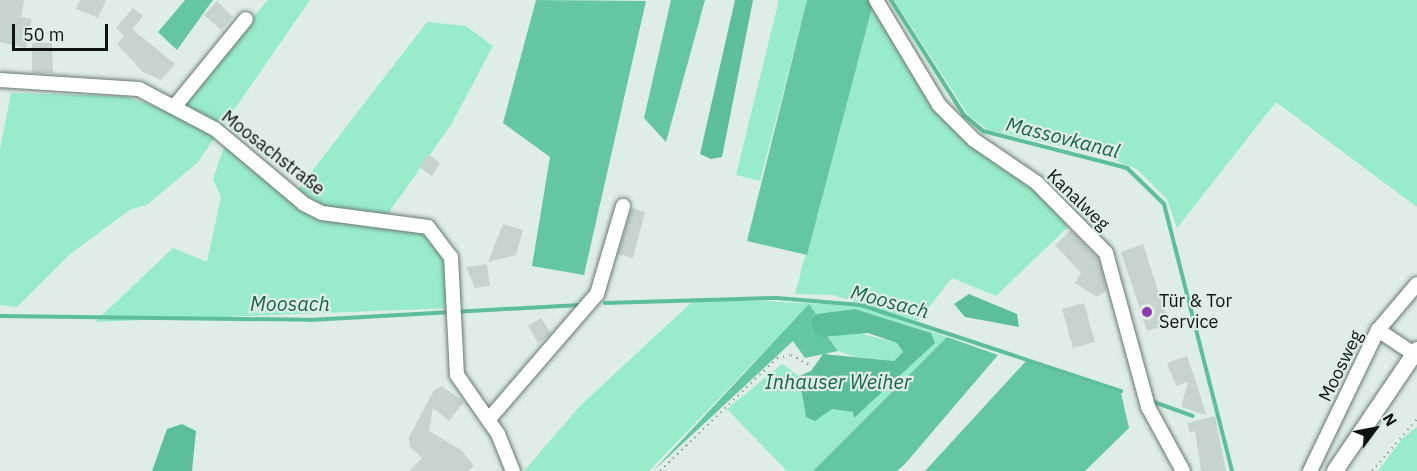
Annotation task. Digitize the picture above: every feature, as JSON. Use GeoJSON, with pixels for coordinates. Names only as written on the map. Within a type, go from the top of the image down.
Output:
{"type":"FeatureCollection","features":[{"type":"Feature","properties":{"kind":"main road"},"geometry":{"type":"LineString","coordinates":[[1335,471],[1416,354]]}},
{"type":"Feature","properties":{"kind":"street","name":"Kanalweg"},"geometry":{"type":"LineString","coordinates":[[876,0],[939,105],[974,140],[1037,183],[1106,253],[1148,407],[1183,471]]}},
{"type":"Feature","properties":{"kind":"street"},"geometry":{"type":"LineString","coordinates":[[175,106],[246,19]]}},
{"type":"Feature","properties":{"kind":"street","name":"Moosachstraße"},"geometry":{"type":"LineString","coordinates":[[0,80],[118,84],[175,106],[215,129],[322,213],[428,227],[451,256],[456,304],[457,375],[489,419],[513,471]]}},
{"type":"Feature","properties":{"kind":"street"},"geometry":{"type":"LineString","coordinates":[[489,419],[597,294],[623,206]]}},
{"type":"Feature","properties":{"kind":"street","name":"Moosweg"},"geometry":{"type":"LineString","coordinates":[[1310,471],[1378,330],[1417,284]]}},
{"type":"Feature","properties":{"kind":"street"},"geometry":{"type":"LineString","coordinates":[[1378,330],[1416,354]]}},
{"type":"Feature","properties":{"kind":"path"},"geometry":{"type":"LineString","coordinates":[[660,471],[777,358],[791,355],[810,365]]}},
{"type":"Feature","properties":{"kind":"path"},"geometry":{"type":"LineString","coordinates":[[1372,471],[1417,419]]}},
{"type":"Feature","properties":{"kind":"shaded area"},"geometry":{"type":"Polygon","coordinates":[[[185,0],[213,0],[177,50],[158,32],[185,0]]]}},
{"type":"Feature","properties":{"kind":"shaded area"},"geometry":{"type":"Polygon","coordinates":[[[268,0],[310,0],[198,162],[147,205],[131,209],[69,255],[17,307],[0,305],[0,150],[11,93],[124,96],[172,112],[268,0]]]}},
{"type":"Feature","properties":{"kind":"shaded area"},"geometry":{"type":"Polygon","coordinates":[[[536,0],[646,1],[584,275],[532,266],[550,157],[503,123],[536,0]]]}},
{"type":"Feature","properties":{"kind":"shaded area"},"geometry":{"type":"Polygon","coordinates":[[[671,0],[705,0],[666,142],[644,118],[671,0]]]}},
{"type":"Feature","properties":{"kind":"shaded area"},"geometry":{"type":"Polygon","coordinates":[[[779,0],[807,0],[760,181],[736,175],[779,0]]]}},
{"type":"Feature","properties":{"kind":"shaded area"},"geometry":{"type":"Polygon","coordinates":[[[807,0],[874,0],[807,255],[747,241],[807,0]]]}},
{"type":"Feature","properties":{"kind":"shaded area"},"geometry":{"type":"Polygon","coordinates":[[[874,0],[936,104],[1040,193],[1068,227],[996,296],[952,278],[918,321],[833,295],[795,294],[874,0]]]}},
{"type":"Feature","properties":{"kind":"shaded area"},"geometry":{"type":"Polygon","coordinates":[[[894,0],[1417,0],[1417,207],[1276,102],[1177,228],[1167,199],[1137,169],[1102,155],[988,130],[969,116],[894,0]]]}},
{"type":"Feature","properties":{"kind":"shaded area"},"geometry":{"type":"Polygon","coordinates":[[[427,22],[466,26],[493,46],[451,125],[387,215],[421,232],[447,258],[452,308],[95,322],[173,248],[207,262],[221,197],[213,179],[225,144],[296,192],[427,22]]]}},
{"type":"Feature","properties":{"kind":"shaded area"},"geometry":{"type":"Polygon","coordinates":[[[693,301],[763,301],[861,306],[947,337],[813,471],[787,471],[727,409],[782,364],[799,376],[806,417],[819,418],[832,409],[854,412],[854,418],[920,355],[931,333],[855,309],[816,314],[809,305],[649,471],[524,471],[580,406],[693,301]]]}},
{"type":"Feature","properties":{"kind":"shaded area"},"geometry":{"type":"Polygon","coordinates":[[[809,304],[816,314],[810,320],[813,332],[827,336],[838,351],[805,358],[793,341],[653,471],[809,304]]]}},
{"type":"Feature","properties":{"kind":"shaded area"},"geometry":{"type":"Polygon","coordinates":[[[851,331],[897,343],[903,352],[894,361],[856,357],[838,351],[827,336],[851,331]]]}},
{"type":"Feature","properties":{"kind":"shaded area"},"geometry":{"type":"Polygon","coordinates":[[[947,337],[998,355],[905,464],[897,471],[813,471],[947,337]]]}},
{"type":"Feature","properties":{"kind":"shaded area"},"geometry":{"type":"Polygon","coordinates":[[[1026,361],[1121,393],[1129,428],[1085,471],[925,471],[1026,361]]]}},
{"type":"Feature","properties":{"kind":"shaded area"},"geometry":{"type":"Polygon","coordinates":[[[1417,427],[1417,471],[1378,471],[1402,439],[1417,427]]]}},
{"type":"Feature","properties":{"kind":"water"},"geometry":{"type":"Polygon","coordinates":[[[735,0],[753,0],[722,157],[711,159],[700,154],[735,0]]]}},
{"type":"Feature","properties":{"kind":"water"},"geometry":{"type":"Polygon","coordinates":[[[969,294],[1017,314],[1019,327],[965,317],[954,304],[969,294]]]}},
{"type":"Feature","properties":{"kind":"water","name":"Inhauser Weiher"},"geometry":{"type":"Polygon","coordinates":[[[855,309],[931,333],[935,343],[854,418],[853,412],[832,409],[815,421],[806,417],[799,376],[811,371],[823,354],[894,361],[903,352],[897,343],[868,333],[821,337],[813,332],[810,320],[816,314],[855,309]]]}},
{"type":"Feature","properties":{"kind":"water"},"geometry":{"type":"Polygon","coordinates":[[[182,424],[196,431],[192,471],[152,471],[167,429],[182,424]]]}},
{"type":"Feature","properties":{"kind":"building"},"geometry":{"type":"Polygon","coordinates":[[[0,0],[24,0],[21,17],[32,19],[26,48],[0,42],[0,0]]]}},
{"type":"Feature","properties":{"kind":"building"},"geometry":{"type":"Polygon","coordinates":[[[80,0],[106,0],[98,18],[76,9],[80,0]]]}},
{"type":"Feature","properties":{"kind":"building"},"geometry":{"type":"Polygon","coordinates":[[[217,1],[233,17],[221,30],[204,15],[217,1]]]}},
{"type":"Feature","properties":{"kind":"building"},"geometry":{"type":"Polygon","coordinates":[[[133,8],[143,16],[132,29],[175,64],[161,80],[143,72],[117,44],[124,36],[116,28],[133,8]]]}},
{"type":"Feature","properties":{"kind":"building"},"geometry":{"type":"Polygon","coordinates":[[[32,43],[52,43],[53,73],[32,73],[32,43]]]}},
{"type":"Feature","properties":{"kind":"building"},"geometry":{"type":"Polygon","coordinates":[[[428,154],[440,163],[432,176],[419,167],[428,154]]]}},
{"type":"Feature","properties":{"kind":"building"},"geometry":{"type":"Polygon","coordinates":[[[632,208],[645,212],[633,258],[618,254],[632,208]]]}},
{"type":"Feature","properties":{"kind":"building"},"geometry":{"type":"Polygon","coordinates":[[[503,224],[523,230],[516,255],[488,262],[503,224]]]}},
{"type":"Feature","properties":{"kind":"building"},"geometry":{"type":"Polygon","coordinates":[[[1071,230],[1098,258],[1107,290],[1097,297],[1075,283],[1081,273],[1055,245],[1071,230]]]}},
{"type":"Feature","properties":{"kind":"building"},"geometry":{"type":"Polygon","coordinates":[[[1143,244],[1169,324],[1147,331],[1121,252],[1143,244]]]}},
{"type":"Feature","properties":{"kind":"building"},"geometry":{"type":"Polygon","coordinates":[[[487,264],[490,286],[475,288],[466,267],[487,264]]]}},
{"type":"Feature","properties":{"kind":"building"},"geometry":{"type":"Polygon","coordinates":[[[1084,303],[1095,342],[1073,348],[1062,309],[1084,303]]]}},
{"type":"Feature","properties":{"kind":"building"},"geometry":{"type":"Polygon","coordinates":[[[541,318],[551,334],[538,343],[528,326],[541,318]]]}},
{"type":"Feature","properties":{"kind":"building"},"geometry":{"type":"Polygon","coordinates":[[[1187,356],[1206,415],[1181,407],[1188,382],[1176,386],[1167,363],[1187,356]]]}},
{"type":"Feature","properties":{"kind":"building"},"geometry":{"type":"Polygon","coordinates":[[[442,386],[464,402],[449,421],[433,408],[429,431],[461,450],[474,466],[468,471],[409,471],[422,458],[410,447],[409,437],[434,390],[442,386]]]}},
{"type":"Feature","properties":{"kind":"building"},"geometry":{"type":"Polygon","coordinates":[[[1215,416],[1226,471],[1201,471],[1195,431],[1190,433],[1187,423],[1215,416]]]}},
{"type":"Feature","properties":{"kind":"waterway","name":"Massovkanal"},"geometry":{"type":"LineString","coordinates":[[891,0],[964,115],[983,131],[1127,168],[1164,204],[1232,471]]}},
{"type":"Feature","properties":{"kind":"waterway","name":"Moosach"},"geometry":{"type":"LineString","coordinates":[[605,303],[777,298],[861,305],[1121,391]]}},
{"type":"Feature","properties":{"kind":"waterway","name":"Moosach"},"geometry":{"type":"LineString","coordinates":[[0,316],[310,320],[580,305]]}},
{"type":"Feature","properties":{"kind":"waterway","name":"Moosach"},"geometry":{"type":"LineString","coordinates":[[1154,402],[1193,416]]}},
{"type":"Feature","properties":{"kind":"place","name":"Tür & Tor Service"},"geometry":{"type":"Point","coordinates":[1147,312]}}]}
